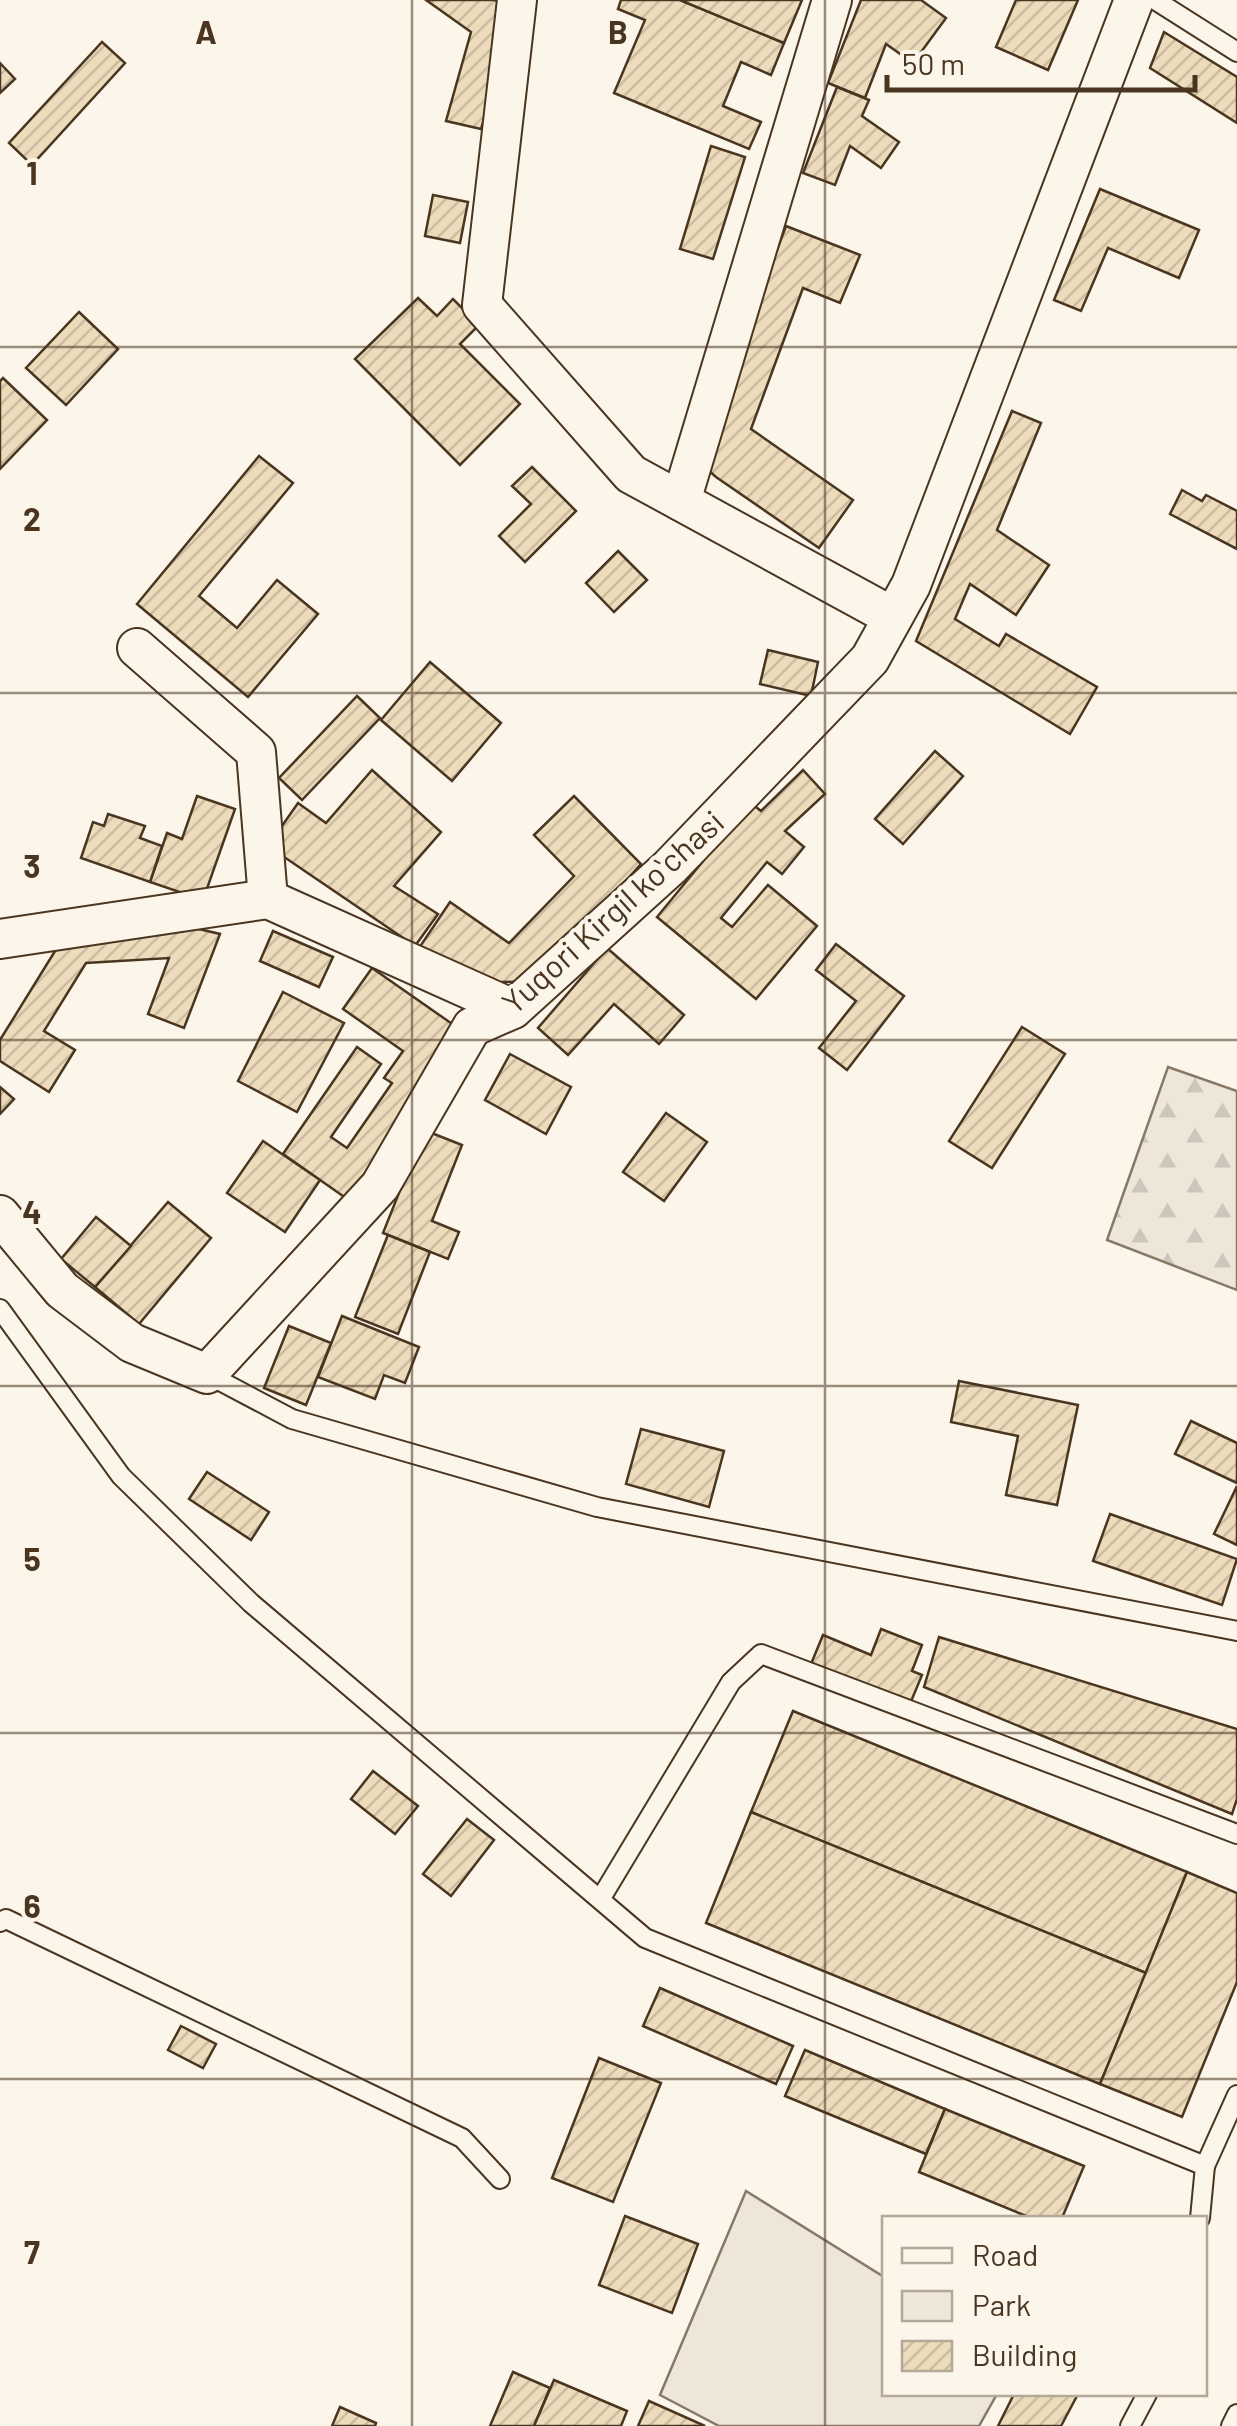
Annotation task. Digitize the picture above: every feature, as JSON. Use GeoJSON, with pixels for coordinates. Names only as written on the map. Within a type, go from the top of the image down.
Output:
{"type":"FeatureCollection","features":[{"type":"Feature","properties":{"kind":"street"},"geometry":{"type":"LineString","coordinates":[[518,0],[482,305],[631,474],[894,617]]}},
{"type":"Feature","properties":{"kind":"street"},"geometry":{"type":"LineString","coordinates":[[681,501],[832,0]]}},
{"type":"Feature","properties":{"kind":"street","name":"Yuqori Kirgil koʻchasi"},"geometry":{"type":"LineString","coordinates":[[207,1374],[380,1186],[472,1027],[514,1009],[670,867],[870,658],[912,584],[1134,0]]}},
{"type":"Feature","properties":{"kind":"street"},"geometry":{"type":"LineString","coordinates":[[138,648],[256,752],[268,899]]}},
{"type":"Feature","properties":{"kind":"street"},"geometry":{"type":"LineString","coordinates":[[0,939],[268,899],[514,1009]]}},
{"type":"Feature","properties":{"kind":"street"},"geometry":{"type":"LineString","coordinates":[[0,1215],[62,1290],[132,1343],[207,1374]]}},
{"type":"Feature","properties":{"kind":"lane"},"geometry":{"type":"LineString","coordinates":[[1154,0],[1237,52]]}},
{"type":"Feature","properties":{"kind":"lane"},"geometry":{"type":"LineString","coordinates":[[0,1309],[121,1476],[251,1604],[644,1938],[1205,2166]]}},
{"type":"Feature","properties":{"kind":"lane"},"geometry":{"type":"LineString","coordinates":[[207,1374],[292,1419],[597,1508],[1237,1631]]}},
{"type":"Feature","properties":{"kind":"lane"},"geometry":{"type":"LineString","coordinates":[[601,1898],[731,1682],[761,1654],[1237,1834]]}},
{"type":"Feature","properties":{"kind":"lane"},"geometry":{"type":"LineString","coordinates":[[0,1922],[6,1920],[462,2138],[500,2179]]}},
{"type":"Feature","properties":{"kind":"lane"},"geometry":{"type":"LineString","coordinates":[[1200,2216],[1205,2166],[1237,2095]]}},
{"type":"Feature","properties":{"kind":"lane"},"geometry":{"type":"LineString","coordinates":[[1130,2426],[1146,2396]]}},
{"type":"Feature","properties":{"kind":"lane"},"geometry":{"type":"LineString","coordinates":[[1231,2426],[1237,2414]]}},
{"type":"Feature","properties":{"kind":"green space"},"geometry":{"type":"Polygon","coordinates":[[[1168,1067],[1237,1091],[1237,1290],[1107,1240],[1168,1067]]]}},
{"type":"Feature","properties":{"kind":"green space"},"geometry":{"type":"Polygon","coordinates":[[[746,2191],[882,2276],[882,2396],[996,2396],[979,2426],[719,2426],[660,2395],[746,2191]]]}},
{"type":"Feature","properties":{"kind":"building"},"geometry":{"type":"Polygon","coordinates":[[[426,0],[495,0],[515,14],[481,129],[446,121],[471,32],[426,0]]]}},
{"type":"Feature","properties":{"kind":"building"},"geometry":{"type":"Polygon","coordinates":[[[621,0],[680,0],[784,43],[771,75],[741,62],[723,106],[761,122],[749,149],[614,93],[645,20],[618,9],[621,0]]]}},
{"type":"Feature","properties":{"kind":"building"},"geometry":{"type":"Polygon","coordinates":[[[680,0],[802,0],[784,43],[680,0]]]}},
{"type":"Feature","properties":{"kind":"building"},"geometry":{"type":"Polygon","coordinates":[[[861,0],[921,0],[946,18],[913,63],[886,44],[865,98],[828,83],[861,0]]]}},
{"type":"Feature","properties":{"kind":"building"},"geometry":{"type":"Polygon","coordinates":[[[1016,0],[1078,0],[1048,70],[996,47],[1016,0]]]}},
{"type":"Feature","properties":{"kind":"building"},"geometry":{"type":"Polygon","coordinates":[[[1164,32],[1237,77],[1237,123],[1150,68],[1164,32]]]}},
{"type":"Feature","properties":{"kind":"building"},"geometry":{"type":"Polygon","coordinates":[[[102,42],[125,63],[32,165],[9,143],[102,42]]]}},
{"type":"Feature","properties":{"kind":"building"},"geometry":{"type":"Polygon","coordinates":[[[0,63],[15,79],[0,93],[0,63]]]}},
{"type":"Feature","properties":{"kind":"building"},"geometry":{"type":"Polygon","coordinates":[[[837,87],[869,100],[862,116],[899,142],[881,168],[850,146],[835,185],[803,173],[837,87]]]}},
{"type":"Feature","properties":{"kind":"building"},"geometry":{"type":"Polygon","coordinates":[[[711,146],[745,157],[713,259],[680,249],[711,146]]]}},
{"type":"Feature","properties":{"kind":"building"},"geometry":{"type":"Polygon","coordinates":[[[1100,189],[1199,230],[1179,278],[1108,248],[1081,311],[1054,300],[1100,189]]]}},
{"type":"Feature","properties":{"kind":"building"},"geometry":{"type":"Polygon","coordinates":[[[433,195],[468,202],[460,243],[425,236],[433,195]]]}},
{"type":"Feature","properties":{"kind":"building"},"geometry":{"type":"Polygon","coordinates":[[[786,226],[860,255],[840,303],[803,288],[751,429],[853,500],[819,548],[698,461],[786,226]]]}},
{"type":"Feature","properties":{"kind":"building"},"geometry":{"type":"Polygon","coordinates":[[[418,298],[437,316],[453,299],[479,325],[460,344],[520,404],[460,465],[355,359],[418,298]]]}},
{"type":"Feature","properties":{"kind":"building"},"geometry":{"type":"Polygon","coordinates":[[[79,312],[118,349],[66,405],[26,368],[79,312]]]}},
{"type":"Feature","properties":{"kind":"building"},"geometry":{"type":"Polygon","coordinates":[[[3,378],[47,420],[0,469],[0,381],[3,378]]]}},
{"type":"Feature","properties":{"kind":"building"},"geometry":{"type":"Polygon","coordinates":[[[1012,411],[1041,423],[997,530],[1049,565],[1016,615],[970,584],[955,619],[999,646],[1006,634],[1097,687],[1070,734],[916,641],[1012,411]]]}},
{"type":"Feature","properties":{"kind":"building"},"geometry":{"type":"Polygon","coordinates":[[[259,456],[293,483],[199,596],[237,628],[277,580],[318,614],[248,697],[137,604],[259,456]]]}},
{"type":"Feature","properties":{"kind":"building"},"geometry":{"type":"Polygon","coordinates":[[[532,467],[576,511],[525,562],[499,536],[531,504],[512,486],[532,467]]]}},
{"type":"Feature","properties":{"kind":"building"},"geometry":{"type":"Polygon","coordinates":[[[1182,490],[1202,501],[1206,495],[1237,511],[1237,549],[1170,514],[1182,490]]]}},
{"type":"Feature","properties":{"kind":"building"},"geometry":{"type":"Polygon","coordinates":[[[618,551],[647,580],[614,612],[586,583],[618,551]]]}},
{"type":"Feature","properties":{"kind":"building"},"geometry":{"type":"Polygon","coordinates":[[[768,650],[818,662],[811,696],[760,684],[768,650]]]}},
{"type":"Feature","properties":{"kind":"building"},"geometry":{"type":"Polygon","coordinates":[[[430,662],[501,723],[452,781],[381,720],[430,662]]]}},
{"type":"Feature","properties":{"kind":"building"},"geometry":{"type":"Polygon","coordinates":[[[357,696],[380,718],[302,800],[279,778],[357,696]]]}},
{"type":"Feature","properties":{"kind":"building"},"geometry":{"type":"Polygon","coordinates":[[[935,751],[963,776],[903,844],[875,819],[935,751]]]}},
{"type":"Feature","properties":{"kind":"building"},"geometry":{"type":"Polygon","coordinates":[[[372,770],[441,832],[394,886],[438,914],[415,946],[268,846],[298,803],[326,823],[372,770]]]}},
{"type":"Feature","properties":{"kind":"building"},"geometry":{"type":"Polygon","coordinates":[[[803,770],[825,794],[785,831],[804,847],[782,874],[767,862],[721,918],[732,927],[768,885],[817,926],[756,999],[657,917],[751,803],[761,811],[803,770]]]}},
{"type":"Feature","properties":{"kind":"building"},"geometry":{"type":"Polygon","coordinates":[[[197,796],[235,809],[203,900],[150,882],[167,833],[182,839],[197,796]]]}},
{"type":"Feature","properties":{"kind":"building"},"geometry":{"type":"Polygon","coordinates":[[[574,796],[641,864],[535,981],[477,983],[419,948],[450,902],[509,943],[574,876],[534,835],[574,796]]]}},
{"type":"Feature","properties":{"kind":"building"},"geometry":{"type":"Polygon","coordinates":[[[108,814],[145,826],[140,838],[162,846],[150,882],[81,858],[93,822],[104,826],[108,814]]]}},
{"type":"Feature","properties":{"kind":"building"},"geometry":{"type":"Polygon","coordinates":[[[182,925],[220,934],[184,1028],[148,1014],[169,958],[86,963],[44,1031],[75,1050],[49,1092],[0,1061],[0,1040],[60,943],[182,925]]]}},
{"type":"Feature","properties":{"kind":"building"},"geometry":{"type":"Polygon","coordinates":[[[273,931],[333,957],[319,987],[260,961],[273,931]]]}},
{"type":"Feature","properties":{"kind":"building"},"geometry":{"type":"Polygon","coordinates":[[[836,944],[904,996],[847,1070],[819,1048],[856,1001],[816,970],[836,944]]]}},
{"type":"Feature","properties":{"kind":"building"},"geometry":{"type":"Polygon","coordinates":[[[607,948],[684,1015],[659,1044],[614,1004],[568,1055],[538,1028],[607,948]]]}},
{"type":"Feature","properties":{"kind":"building"},"geometry":{"type":"Polygon","coordinates":[[[372,968],[458,1028],[350,1201],[283,1154],[357,1047],[381,1064],[331,1137],[347,1148],[392,1083],[384,1078],[403,1051],[343,1009],[372,968]]]}},
{"type":"Feature","properties":{"kind":"building"},"geometry":{"type":"Polygon","coordinates":[[[283,992],[344,1023],[297,1112],[238,1081],[283,992]]]}},
{"type":"Feature","properties":{"kind":"building"},"geometry":{"type":"Polygon","coordinates":[[[1022,1027],[1065,1054],[992,1168],[949,1141],[1022,1027]]]}},
{"type":"Feature","properties":{"kind":"building"},"geometry":{"type":"Polygon","coordinates":[[[510,1054],[571,1087],[546,1134],[485,1100],[510,1054]]]}},
{"type":"Feature","properties":{"kind":"building"},"geometry":{"type":"Polygon","coordinates":[[[0,1087],[14,1099],[0,1114],[0,1087]]]}},
{"type":"Feature","properties":{"kind":"building"},"geometry":{"type":"Polygon","coordinates":[[[666,1113],[707,1142],[664,1201],[623,1172],[666,1113]]]}},
{"type":"Feature","properties":{"kind":"building"},"geometry":{"type":"Polygon","coordinates":[[[424,1130],[462,1145],[432,1221],[459,1232],[448,1259],[383,1233],[424,1130]]]}},
{"type":"Feature","properties":{"kind":"building"},"geometry":{"type":"Polygon","coordinates":[[[263,1141],[320,1180],[285,1232],[227,1193],[263,1141]]]}},
{"type":"Feature","properties":{"kind":"building"},"geometry":{"type":"Polygon","coordinates":[[[168,1202],[211,1238],[139,1324],[95,1287],[168,1202]]]}},
{"type":"Feature","properties":{"kind":"building"},"geometry":{"type":"Polygon","coordinates":[[[96,1217],[131,1246],[95,1287],[61,1259],[96,1217]]]}},
{"type":"Feature","properties":{"kind":"building"},"geometry":{"type":"Polygon","coordinates":[[[388,1235],[430,1252],[398,1334],[355,1317],[388,1235]]]}},
{"type":"Feature","properties":{"kind":"building"},"geometry":{"type":"Polygon","coordinates":[[[342,1316],[419,1347],[405,1383],[384,1375],[375,1399],[318,1377],[342,1316]]]}},
{"type":"Feature","properties":{"kind":"building"},"geometry":{"type":"Polygon","coordinates":[[[289,1326],[331,1343],[306,1405],[264,1388],[289,1326]]]}},
{"type":"Feature","properties":{"kind":"building"},"geometry":{"type":"Polygon","coordinates":[[[959,1381],[1078,1405],[1057,1505],[1006,1495],[1018,1436],[951,1422],[959,1381]]]}},
{"type":"Feature","properties":{"kind":"building"},"geometry":{"type":"Polygon","coordinates":[[[1191,1421],[1237,1443],[1237,1483],[1175,1454],[1191,1421]]]}},
{"type":"Feature","properties":{"kind":"building"},"geometry":{"type":"Polygon","coordinates":[[[641,1429],[724,1451],[709,1507],[626,1484],[641,1429]]]}},
{"type":"Feature","properties":{"kind":"building"},"geometry":{"type":"Polygon","coordinates":[[[207,1472],[269,1512],[251,1540],[189,1499],[207,1472]]]}},
{"type":"Feature","properties":{"kind":"building"},"geometry":{"type":"Polygon","coordinates":[[[1237,1486],[1237,1545],[1214,1534],[1237,1486]]]}},
{"type":"Feature","properties":{"kind":"building"},"geometry":{"type":"Polygon","coordinates":[[[1110,1514],[1237,1559],[1222,1605],[1093,1561],[1110,1514]]]}},
{"type":"Feature","properties":{"kind":"building"},"geometry":{"type":"Polygon","coordinates":[[[881,1629],[922,1645],[912,1671],[922,1675],[910,1704],[811,1664],[823,1635],[871,1655],[881,1629]]]}},
{"type":"Feature","properties":{"kind":"building"},"geometry":{"type":"Polygon","coordinates":[[[939,1637],[1237,1729],[1237,1799],[1232,1814],[924,1687],[939,1637]]]}},
{"type":"Feature","properties":{"kind":"building"},"geometry":{"type":"Polygon","coordinates":[[[793,1711],[1187,1872],[1146,1973],[751,1812],[793,1711]]]}},
{"type":"Feature","properties":{"kind":"building"},"geometry":{"type":"Polygon","coordinates":[[[373,1771],[418,1806],[395,1834],[351,1799],[373,1771]]]}},
{"type":"Feature","properties":{"kind":"building"},"geometry":{"type":"Polygon","coordinates":[[[751,1812],[1146,1973],[1100,2084],[706,1923],[751,1812]]]}},
{"type":"Feature","properties":{"kind":"building"},"geometry":{"type":"Polygon","coordinates":[[[467,1819],[494,1840],[451,1896],[423,1874],[467,1819]]]}},
{"type":"Feature","properties":{"kind":"building"},"geometry":{"type":"Polygon","coordinates":[[[1187,1872],[1237,1893],[1237,1982],[1182,2117],[1100,2084],[1187,1872]]]}},
{"type":"Feature","properties":{"kind":"building"},"geometry":{"type":"Polygon","coordinates":[[[660,1988],[793,2046],[776,2084],[643,2026],[660,1988]]]}},
{"type":"Feature","properties":{"kind":"building"},"geometry":{"type":"Polygon","coordinates":[[[181,2026],[216,2044],[203,2068],[168,2050],[181,2026]]]}},
{"type":"Feature","properties":{"kind":"building"},"geometry":{"type":"Polygon","coordinates":[[[805,2050],[945,2109],[926,2154],[785,2096],[805,2050]]]}},
{"type":"Feature","properties":{"kind":"building"},"geometry":{"type":"Polygon","coordinates":[[[599,2058],[661,2083],[613,2202],[552,2178],[599,2058]]]}},
{"type":"Feature","properties":{"kind":"building"},"geometry":{"type":"Polygon","coordinates":[[[945,2109],[1084,2166],[1063,2216],[1026,2216],[919,2172],[945,2109]]]}},
{"type":"Feature","properties":{"kind":"building"},"geometry":{"type":"Polygon","coordinates":[[[625,2216],[698,2244],[672,2313],[599,2285],[625,2216]]]}},
{"type":"Feature","properties":{"kind":"building"},"geometry":{"type":"Polygon","coordinates":[[[513,2372],[550,2388],[534,2426],[490,2426],[513,2372]]]}},
{"type":"Feature","properties":{"kind":"building"},"geometry":{"type":"Polygon","coordinates":[[[554,2380],[627,2411],[621,2426],[534,2426],[554,2380]]]}},
{"type":"Feature","properties":{"kind":"building"},"geometry":{"type":"Polygon","coordinates":[[[1013,2396],[1077,2396],[1061,2426],[998,2426],[1013,2396]]]}},
{"type":"Feature","properties":{"kind":"building"},"geometry":{"type":"Polygon","coordinates":[[[649,2401],[705,2426],[638,2426],[649,2401]]]}},
{"type":"Feature","properties":{"kind":"building"},"geometry":{"type":"Polygon","coordinates":[[[340,2407],[376,2423],[375,2426],[332,2426],[340,2407]]]}}]}
